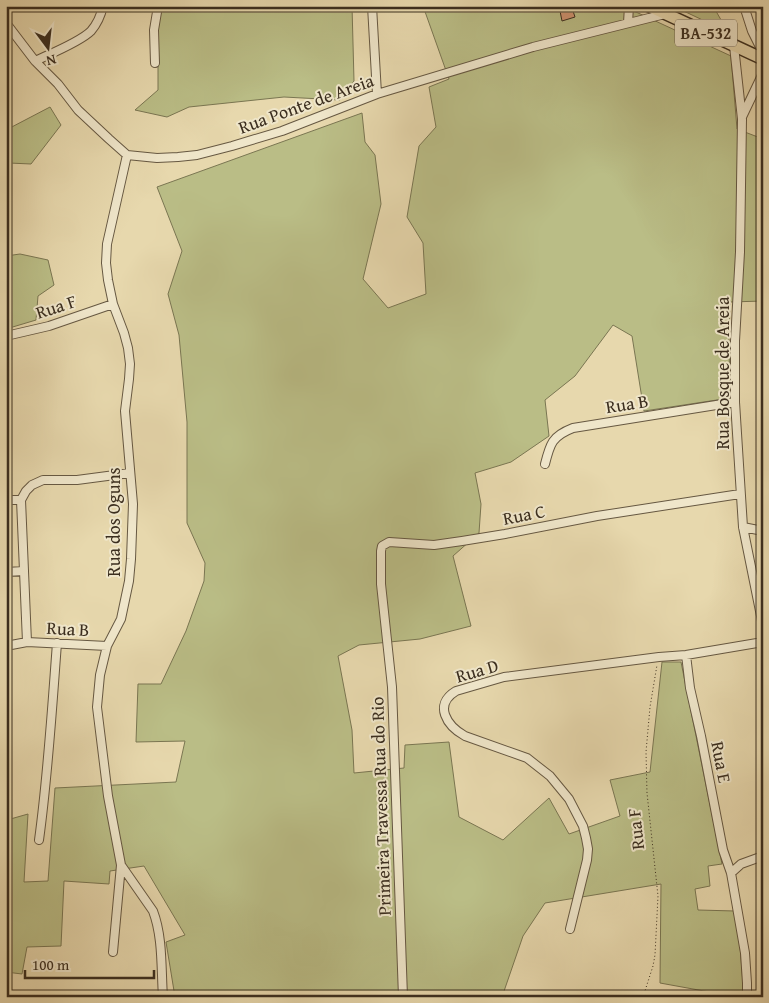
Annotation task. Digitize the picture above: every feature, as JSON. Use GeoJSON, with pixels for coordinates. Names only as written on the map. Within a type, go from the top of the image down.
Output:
{"type":"FeatureCollection","features":[{"type":"Feature","properties":{"kind":"main road","name":"BA-532"},"geometry":{"type":"LineString","coordinates":[[649,6],[763,59]]}},
{"type":"Feature","properties":{"kind":"street"},"geometry":{"type":"LineString","coordinates":[[35,61],[91,31],[98,21],[103,6]]}},
{"type":"Feature","properties":{"kind":"street"},"geometry":{"type":"LineString","coordinates":[[155,63],[154,30],[158,6]]}},
{"type":"Feature","properties":{"kind":"street"},"geometry":{"type":"LineString","coordinates":[[372,6],[377,94]]}},
{"type":"Feature","properties":{"kind":"street"},"geometry":{"type":"LineString","coordinates":[[628,24],[629,6]]}},
{"type":"Feature","properties":{"kind":"street"},"geometry":{"type":"LineString","coordinates":[[744,6],[757,44],[763,53]]}},
{"type":"Feature","properties":{"kind":"street","name":"Rua Ponte de Areia"},"geometry":{"type":"LineString","coordinates":[[127,155],[158,158],[178,157],[197,155],[232,146],[282,131],[377,94],[533,47],[666,14]]}},
{"type":"Feature","properties":{"kind":"street"},"geometry":{"type":"LineString","coordinates":[[6,23],[35,61],[58,84],[78,110],[127,155]]}},
{"type":"Feature","properties":{"kind":"street","name":"Rua Bosque de Areia"},"geometry":{"type":"LineString","coordinates":[[734,46],[742,118],[740,252],[735,341],[735,402],[743,527],[763,626]]}},
{"type":"Feature","properties":{"kind":"street","name":"Rua Bosque de Areia"},"geometry":{"type":"LineString","coordinates":[[742,118],[763,74]]}},
{"type":"Feature","properties":{"kind":"street","name":"Rua dos Oguns"},"geometry":{"type":"LineString","coordinates":[[127,155],[107,244],[106,263],[113,304],[124,333],[130,364],[125,411],[133,504],[131,559],[129,581],[121,619],[107,646],[100,675],[97,707],[108,796],[121,865],[156,918],[160,942],[163,997]]}},
{"type":"Feature","properties":{"kind":"street","name":"Rua F"},"geometry":{"type":"LineString","coordinates":[[6,336],[49,326],[113,304]]}},
{"type":"Feature","properties":{"kind":"street","name":"Rua B"},"geometry":{"type":"LineString","coordinates":[[545,464],[552,442],[556,436],[573,428],[735,402]]}},
{"type":"Feature","properties":{"kind":"street"},"geometry":{"type":"LineString","coordinates":[[6,500],[21,500],[32,485],[44,480],[77,480],[130,473]]}},
{"type":"Feature","properties":{"kind":"street","name":"Rua C"},"geometry":{"type":"LineString","coordinates":[[385,616],[381,584],[381,551],[382,546],[389,542],[434,545],[505,534],[597,516],[740,494]]}},
{"type":"Feature","properties":{"kind":"street","name":"Rua B"},"geometry":{"type":"LineString","coordinates":[[21,500],[27,642]]}},
{"type":"Feature","properties":{"kind":"street"},"geometry":{"type":"LineString","coordinates":[[743,527],[763,531]]}},
{"type":"Feature","properties":{"kind":"street"},"geometry":{"type":"LineString","coordinates":[[6,572],[24,571]]}},
{"type":"Feature","properties":{"kind":"street","name":"Primeira Travessa Rua do Rio"},"geometry":{"type":"LineString","coordinates":[[385,616],[392,688],[402,997]]}},
{"type":"Feature","properties":{"kind":"street","name":"Rua B"},"geometry":{"type":"LineString","coordinates":[[6,646],[27,642],[107,646]]}},
{"type":"Feature","properties":{"kind":"street","name":"Rua D"},"geometry":{"type":"LineString","coordinates":[[570,928],[587,860],[588,849],[583,826],[569,799],[550,776],[527,758],[465,736],[449,724],[444,711],[450,694],[504,677],[686,655],[763,642]]}},
{"type":"Feature","properties":{"kind":"street"},"geometry":{"type":"LineString","coordinates":[[39,840],[46,781],[56,643]]}},
{"type":"Feature","properties":{"kind":"street","name":"Rua E"},"geometry":{"type":"LineString","coordinates":[[686,655],[688,677],[723,850],[731,873],[745,953],[748,983],[747,997]]}},
{"type":"Feature","properties":{"kind":"street"},"geometry":{"type":"LineString","coordinates":[[731,873],[741,864],[763,856]]}},
{"type":"Feature","properties":{"kind":"street"},"geometry":{"type":"LineString","coordinates":[[113,952],[121,865]]}},
{"type":"Feature","properties":{"kind":"path","name":"Rua F"},"geometry":{"type":"LineString","coordinates":[[643,997],[655,955],[658,906],[647,793],[646,743],[659,657]]}},
{"type":"Feature","properties":{"kind":"green space"},"geometry":{"type":"Polygon","coordinates":[[[160,6],[352,6],[354,81],[340,100],[284,97],[189,107],[167,117],[135,110],[158,90],[160,6]]]}},
{"type":"Feature","properties":{"kind":"green space"},"geometry":{"type":"Polygon","coordinates":[[[423,6],[623,6],[731,56],[737,129],[763,139],[763,301],[730,302],[730,398],[644,411],[632,336],[613,325],[575,376],[545,400],[549,436],[511,462],[475,473],[481,504],[479,533],[453,556],[471,626],[420,639],[359,645],[338,656],[352,730],[354,773],[404,768],[405,745],[449,742],[459,817],[503,840],[549,798],[569,834],[620,816],[610,780],[650,772],[662,662],[681,662],[722,864],[708,866],[710,886],[695,889],[698,910],[735,911],[744,997],[660,983],[661,884],[545,903],[523,936],[502,997],[175,997],[166,942],[185,935],[144,866],[110,871],[109,884],[64,881],[61,946],[27,947],[22,974],[6,972],[7,820],[28,814],[24,882],[48,881],[55,788],[176,782],[185,741],[136,742],[138,684],[161,684],[186,631],[204,581],[205,563],[187,523],[187,422],[179,335],[168,294],[182,251],[157,187],[362,113],[365,142],[375,155],[381,204],[363,279],[388,308],[426,294],[423,243],[407,217],[419,146],[436,127],[429,87],[449,79],[423,6]]]}},
{"type":"Feature","properties":{"kind":"green space"},"geometry":{"type":"Polygon","coordinates":[[[673,6],[713,6],[728,32],[673,6]]]}},
{"type":"Feature","properties":{"kind":"green space"},"geometry":{"type":"Polygon","coordinates":[[[50,107],[61,125],[31,164],[9,163],[6,172],[6,130],[50,107]]]}},
{"type":"Feature","properties":{"kind":"green space"},"geometry":{"type":"Polygon","coordinates":[[[20,254],[48,260],[54,285],[38,296],[36,320],[6,329],[6,256],[20,254]]]}},
{"type":"Feature","properties":{"kind":"building"},"geometry":{"type":"Polygon","coordinates":[[[572,8],[575,17],[562,21],[560,11],[572,8]]]}}]}
